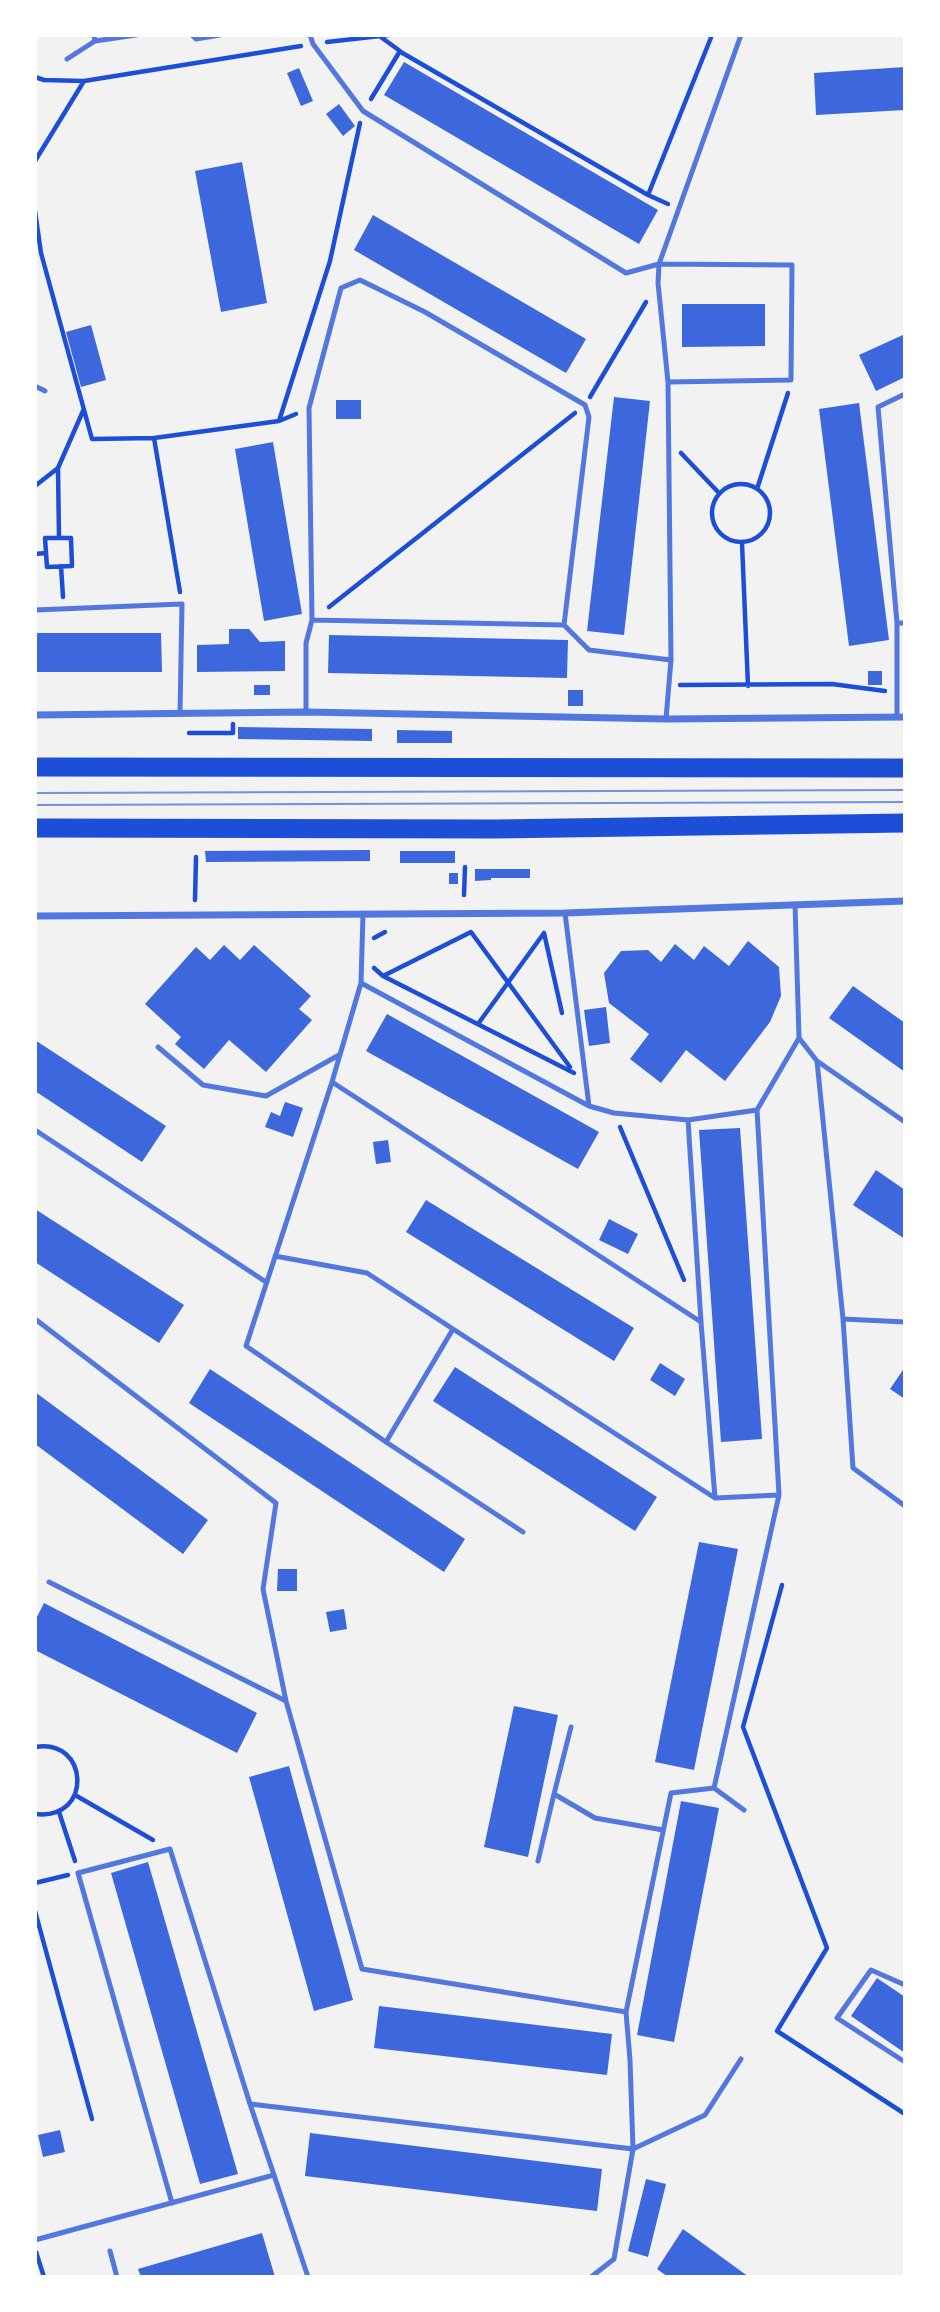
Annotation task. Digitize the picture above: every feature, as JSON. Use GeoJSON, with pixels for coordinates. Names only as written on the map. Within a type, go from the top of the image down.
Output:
{"type":"FeatureCollection","features":[{"type":"Feature","properties":{"kind":"highway"},"geometry":{"type":"LineString","coordinates":[[35,766],[905,768]]}},
{"type":"Feature","properties":{"kind":"highway"},"geometry":{"type":"LineString","coordinates":[[35,828],[496,829],[905,823]]}},
{"type":"Feature","properties":{"kind":"street"},"geometry":{"type":"LineString","coordinates":[[35,715],[306,712],[666,719],[901,717]]}},
{"type":"Feature","properties":{"kind":"street"},"geometry":{"type":"LineString","coordinates":[[35,916],[565,913],[905,901]]}},
{"type":"Feature","properties":{"kind":"lane"},"geometry":{"type":"LineString","coordinates":[[67,60],[94,38],[136,35]]}},
{"type":"Feature","properties":{"kind":"lane"},"geometry":{"type":"LineString","coordinates":[[192,35],[196,39],[220,35]]}},
{"type":"Feature","properties":{"kind":"lane"},"geometry":{"type":"LineString","coordinates":[[310,35],[313,44],[363,111],[626,273],[659,264],[792,265],[790,380],[668,382]]}},
{"type":"Feature","properties":{"kind":"lane"},"geometry":{"type":"LineString","coordinates":[[666,719],[671,660],[668,382],[657,283],[659,264],[740,35]]}},
{"type":"Feature","properties":{"kind":"lane"},"geometry":{"type":"LineString","coordinates":[[306,712],[306,643],[312,620],[310,408],[341,288],[360,280],[425,312],[585,405],[589,417],[564,625]]}},
{"type":"Feature","properties":{"kind":"lane"},"geometry":{"type":"LineString","coordinates":[[35,386],[45,391]]}},
{"type":"Feature","properties":{"kind":"lane"},"geometry":{"type":"LineString","coordinates":[[901,717],[897,686],[897,623],[878,407],[905,394]]}},
{"type":"Feature","properties":{"kind":"lane"},"geometry":{"type":"LineString","coordinates":[[35,611],[182,604],[180,713]]}},
{"type":"Feature","properties":{"kind":"lane"},"geometry":{"type":"LineString","coordinates":[[312,620],[564,625],[589,650],[671,660]]}},
{"type":"Feature","properties":{"kind":"lane"},"geometry":{"type":"LineString","coordinates":[[897,623],[905,623]]}},
{"type":"Feature","properties":{"kind":"lane"},"geometry":{"type":"LineString","coordinates":[[715,1788],[779,1495],[757,1110],[799,1038],[795,904]]}},
{"type":"Feature","properties":{"kind":"lane"},"geometry":{"type":"LineString","coordinates":[[565,913],[589,1106]]}},
{"type":"Feature","properties":{"kind":"lane"},"geometry":{"type":"LineString","coordinates":[[363,914],[361,983],[332,1082],[246,1346],[523,1532]]}},
{"type":"Feature","properties":{"kind":"lane"},"geometry":{"type":"LineString","coordinates":[[361,983],[589,1106],[614,1113],[688,1120],[757,1110]]}},
{"type":"Feature","properties":{"kind":"lane"},"geometry":{"type":"LineString","coordinates":[[799,1038],[817,1060],[905,1122]]}},
{"type":"Feature","properties":{"kind":"lane"},"geometry":{"type":"LineString","coordinates":[[159,1047],[202,1085],[266,1096],[339,1055]]}},
{"type":"Feature","properties":{"kind":"lane"},"geometry":{"type":"LineString","coordinates":[[817,1060],[843,1319],[853,1468],[905,1506]]}},
{"type":"Feature","properties":{"kind":"lane"},"geometry":{"type":"LineString","coordinates":[[332,1082],[701,1321]]}},
{"type":"Feature","properties":{"kind":"lane"},"geometry":{"type":"LineString","coordinates":[[688,1120],[715,1499]]}},
{"type":"Feature","properties":{"kind":"lane"},"geometry":{"type":"LineString","coordinates":[[35,1130],[266,1282]]}},
{"type":"Feature","properties":{"kind":"lane"},"geometry":{"type":"LineString","coordinates":[[275,1256],[367,1273],[715,1499],[779,1495]]}},
{"type":"Feature","properties":{"kind":"lane"},"geometry":{"type":"LineString","coordinates":[[35,1319],[276,1503],[263,1589],[286,1700],[362,1969],[626,2012]]}},
{"type":"Feature","properties":{"kind":"lane"},"geometry":{"type":"LineString","coordinates":[[843,1319],[905,1322]]}},
{"type":"Feature","properties":{"kind":"lane"},"geometry":{"type":"LineString","coordinates":[[386,1441],[453,1329]]}},
{"type":"Feature","properties":{"kind":"lane"},"geometry":{"type":"LineString","coordinates":[[49,1582],[286,1700]]}},
{"type":"Feature","properties":{"kind":"lane"},"geometry":{"type":"LineString","coordinates":[[538,1861],[570,1727]]}},
{"type":"Feature","properties":{"kind":"lane"},"geometry":{"type":"LineString","coordinates":[[591,2277],[614,2259],[632,2149],[626,2012],[671,1793],[715,1788],[744,1810]]}},
{"type":"Feature","properties":{"kind":"lane"},"geometry":{"type":"LineString","coordinates":[[554,1794],[595,1818],[663,1830]]}},
{"type":"Feature","properties":{"kind":"lane"},"geometry":{"type":"LineString","coordinates":[[172,2203],[78,1873],[170,1849],[250,2104],[308,2277]]}},
{"type":"Feature","properties":{"kind":"lane"},"geometry":{"type":"LineString","coordinates":[[905,1985],[872,1970],[836,2018],[905,2062]]}},
{"type":"Feature","properties":{"kind":"lane"},"geometry":{"type":"LineString","coordinates":[[250,2104],[632,2149],[705,2115],[741,2059]]}},
{"type":"Feature","properties":{"kind":"lane"},"geometry":{"type":"LineString","coordinates":[[35,2240],[274,2175]]}},
{"type":"Feature","properties":{"kind":"lane"},"geometry":{"type":"LineString","coordinates":[[110,2250],[117,2277]]}},
{"type":"Feature","properties":{"kind":"path"},"geometry":{"type":"LineString","coordinates":[[35,77],[44,80],[84,81],[313,44],[388,35]]}},
{"type":"Feature","properties":{"kind":"path"},"geometry":{"type":"LineString","coordinates":[[648,195],[712,35]]}},
{"type":"Feature","properties":{"kind":"path"},"geometry":{"type":"LineString","coordinates":[[378,36],[648,195],[678,208]]}},
{"type":"Feature","properties":{"kind":"path"},"geometry":{"type":"LineString","coordinates":[[279,421],[331,261],[363,111],[400,51]]}},
{"type":"Feature","properties":{"kind":"path"},"geometry":{"type":"LineString","coordinates":[[35,161],[84,81]]}},
{"type":"Feature","properties":{"kind":"path"},"geometry":{"type":"LineString","coordinates":[[35,211],[41,253],[92,439],[154,438],[279,421],[310,408]]}},
{"type":"Feature","properties":{"kind":"path"},"geometry":{"type":"LineString","coordinates":[[312,620],[585,405],[657,283]]}},
{"type":"Feature","properties":{"kind":"path"},"geometry":{"type":"LineString","coordinates":[[757,489],[790,380]]}},
{"type":"Feature","properties":{"kind":"path"},"geometry":{"type":"LineString","coordinates":[[59,538],[58,468],[83,410]]}},
{"type":"Feature","properties":{"kind":"path"},"geometry":{"type":"LineString","coordinates":[[154,438],[182,604]]}},
{"type":"Feature","properties":{"kind":"path"},"geometry":{"type":"LineString","coordinates":[[667,443],[678,450],[719,493]]}},
{"type":"Feature","properties":{"kind":"path"},"geometry":{"type":"LineString","coordinates":[[35,486],[58,468]]}},
{"type":"Feature","properties":{"kind":"path"},"geometry":{"type":"LineString","coordinates":[[737,484],[757,489],[768,503],[769,521],[759,536],[742,543],[724,538],[717,531],[713,522],[714,502],[719,493],[737,484]]}},
{"type":"Feature","properties":{"kind":"path"},"geometry":{"type":"LineString","coordinates":[[45,538],[59,538],[71,538],[72,566],[47,567],[45,538]]}},
{"type":"Feature","properties":{"kind":"path"},"geometry":{"type":"LineString","coordinates":[[742,543],[748,686]]}},
{"type":"Feature","properties":{"kind":"path"},"geometry":{"type":"LineString","coordinates":[[35,554],[46,553]]}},
{"type":"Feature","properties":{"kind":"path"},"geometry":{"type":"LineString","coordinates":[[61,566],[64,610]]}},
{"type":"Feature","properties":{"kind":"path"},"geometry":{"type":"LineString","coordinates":[[667,685],[832,684],[890,692],[897,686]]}},
{"type":"Feature","properties":{"kind":"path"},"geometry":{"type":"LineString","coordinates":[[189,733],[233,733]]}},
{"type":"Feature","properties":{"kind":"path"},"geometry":{"type":"LineString","coordinates":[[195,900],[197,858]]}},
{"type":"Feature","properties":{"kind":"path"},"geometry":{"type":"LineString","coordinates":[[464,895],[465,867]]}},
{"type":"Feature","properties":{"kind":"path"},"geometry":{"type":"LineString","coordinates":[[471,932],[575,1073],[478,1024],[383,976],[471,932]]}},
{"type":"Feature","properties":{"kind":"path"},"geometry":{"type":"LineString","coordinates":[[478,1024],[544,933],[564,1022]]}},
{"type":"Feature","properties":{"kind":"path"},"geometry":{"type":"LineString","coordinates":[[572,1060],[575,1073]]}},
{"type":"Feature","properties":{"kind":"path"},"geometry":{"type":"LineString","coordinates":[[614,1113],[686,1285]]}},
{"type":"Feature","properties":{"kind":"path"},"geometry":{"type":"LineString","coordinates":[[782,1585],[744,1727],[827,1948],[778,2031],[905,2115]]}},
{"type":"Feature","properties":{"kind":"path"},"geometry":{"type":"LineString","coordinates":[[35,1747],[54,1747],[64,1752],[77,1771],[78,1783],[69,1805],[48,1815],[35,1814]]}},
{"type":"Feature","properties":{"kind":"path"},"geometry":{"type":"LineString","coordinates":[[75,1795],[170,1849]]}},
{"type":"Feature","properties":{"kind":"path"},"geometry":{"type":"LineString","coordinates":[[35,1883],[78,1873],[59,1812]]}},
{"type":"Feature","properties":{"kind":"path"},"geometry":{"type":"LineString","coordinates":[[35,1911],[92,2119]]}},
{"type":"Feature","properties":{"kind":"path"},"geometry":{"type":"LineString","coordinates":[[35,2248],[44,2277]]}},
{"type":"Feature","properties":{"kind":"building"},"geometry":{"type":"Polygon","coordinates":[[[404,62],[658,210],[639,244],[384,95],[404,62]]]}},
{"type":"Feature","properties":{"kind":"building"},"geometry":{"type":"Polygon","coordinates":[[[905,67],[905,110],[816,115],[814,73],[905,67]]]}},
{"type":"Feature","properties":{"kind":"building"},"geometry":{"type":"Polygon","coordinates":[[[299,68],[313,101],[301,106],[287,73],[299,68]]]}},
{"type":"Feature","properties":{"kind":"building"},"geometry":{"type":"Polygon","coordinates":[[[339,104],[355,126],[343,136],[326,114],[339,104]]]}},
{"type":"Feature","properties":{"kind":"building"},"geometry":{"type":"Polygon","coordinates":[[[242,162],[267,303],[221,312],[195,171],[242,162]]]}},
{"type":"Feature","properties":{"kind":"building"},"geometry":{"type":"Polygon","coordinates":[[[373,215],[586,339],[566,373],[354,250],[373,215]]]}},
{"type":"Feature","properties":{"kind":"building"},"geometry":{"type":"Polygon","coordinates":[[[682,304],[765,304],[765,346],[682,347],[682,304]]]}},
{"type":"Feature","properties":{"kind":"building"},"geometry":{"type":"Polygon","coordinates":[[[91,325],[106,380],[81,387],[66,332],[91,325]]]}},
{"type":"Feature","properties":{"kind":"building"},"geometry":{"type":"Polygon","coordinates":[[[905,334],[905,377],[876,391],[859,355],[905,334]]]}},
{"type":"Feature","properties":{"kind":"building"},"geometry":{"type":"Polygon","coordinates":[[[614,397],[650,401],[624,635],[587,631],[614,397]]]}},
{"type":"Feature","properties":{"kind":"building"},"geometry":{"type":"Polygon","coordinates":[[[336,400],[361,400],[361,419],[336,419],[336,400]]]}},
{"type":"Feature","properties":{"kind":"building"},"geometry":{"type":"Polygon","coordinates":[[[859,403],[889,640],[849,646],[819,409],[859,403]]]}},
{"type":"Feature","properties":{"kind":"building"},"geometry":{"type":"Polygon","coordinates":[[[273,442],[302,614],[264,621],[235,449],[273,442]]]}},
{"type":"Feature","properties":{"kind":"building"},"geometry":{"type":"Polygon","coordinates":[[[229,629],[249,629],[260,642],[285,641],[285,671],[197,672],[197,645],[229,644],[229,629]]]}},
{"type":"Feature","properties":{"kind":"building"},"geometry":{"type":"Polygon","coordinates":[[[35,633],[161,633],[162,672],[35,672],[35,633]]]}},
{"type":"Feature","properties":{"kind":"building"},"geometry":{"type":"Polygon","coordinates":[[[329,635],[568,640],[567,678],[328,673],[329,635]]]}},
{"type":"Feature","properties":{"kind":"building"},"geometry":{"type":"Polygon","coordinates":[[[868,671],[882,671],[882,685],[868,685],[868,671]]]}},
{"type":"Feature","properties":{"kind":"building"},"geometry":{"type":"Polygon","coordinates":[[[254,685],[270,685],[270,695],[254,695],[254,685]]]}},
{"type":"Feature","properties":{"kind":"building"},"geometry":{"type":"Polygon","coordinates":[[[568,690],[583,690],[583,706],[568,706],[568,690]]]}},
{"type":"Feature","properties":{"kind":"building"},"geometry":{"type":"Polygon","coordinates":[[[238,727],[372,729],[372,741],[238,739],[238,727]]]}},
{"type":"Feature","properties":{"kind":"building"},"geometry":{"type":"Polygon","coordinates":[[[397,730],[452,731],[452,743],[397,743],[397,730]]]}},
{"type":"Feature","properties":{"kind":"building"},"geometry":{"type":"Polygon","coordinates":[[[370,850],[370,861],[206,862],[205,851],[370,850]]]}},
{"type":"Feature","properties":{"kind":"building"},"geometry":{"type":"Polygon","coordinates":[[[400,851],[455,851],[455,863],[400,863],[400,851]]]}},
{"type":"Feature","properties":{"kind":"building"},"geometry":{"type":"Polygon","coordinates":[[[475,869],[530,869],[530,878],[491,878],[475,881],[475,869]]]}},
{"type":"Feature","properties":{"kind":"building"},"geometry":{"type":"Polygon","coordinates":[[[449,873],[458,873],[458,884],[449,884],[449,873]]]}},
{"type":"Feature","properties":{"kind":"building"},"geometry":{"type":"Polygon","coordinates":[[[748,941],[779,967],[781,996],[770,1022],[725,1081],[686,1050],[661,1083],[630,1059],[649,1034],[609,1003],[604,973],[621,951],[648,950],[661,962],[675,944],[694,960],[704,946],[729,966],[748,941]]]}},
{"type":"Feature","properties":{"kind":"building"},"geometry":{"type":"Polygon","coordinates":[[[224,945],[240,960],[254,945],[311,996],[299,1009],[312,1020],[266,1072],[229,1040],[204,1069],[175,1044],[181,1037],[145,1004],[196,947],[210,960],[224,945]]]}},
{"type":"Feature","properties":{"kind":"building"},"geometry":{"type":"Polygon","coordinates":[[[853,986],[905,1023],[905,1072],[829,1018],[853,986]]]}},
{"type":"Feature","properties":{"kind":"building"},"geometry":{"type":"Polygon","coordinates":[[[606,1007],[610,1043],[589,1046],[584,1010],[606,1007]]]}},
{"type":"Feature","properties":{"kind":"building"},"geometry":{"type":"Polygon","coordinates":[[[387,1014],[599,1132],[578,1169],[366,1051],[387,1014]]]}},
{"type":"Feature","properties":{"kind":"building"},"geometry":{"type":"Polygon","coordinates":[[[35,1040],[166,1126],[142,1162],[35,1091],[35,1040]]]}},
{"type":"Feature","properties":{"kind":"building"},"geometry":{"type":"Polygon","coordinates":[[[285,1102],[303,1108],[293,1137],[265,1127],[271,1112],[280,1116],[285,1102]]]}},
{"type":"Feature","properties":{"kind":"building"},"geometry":{"type":"Polygon","coordinates":[[[740,1128],[762,1439],[721,1442],[699,1130],[740,1128]]]}},
{"type":"Feature","properties":{"kind":"building"},"geometry":{"type":"Polygon","coordinates":[[[388,1140],[391,1162],[376,1164],[373,1142],[388,1140]]]}},
{"type":"Feature","properties":{"kind":"building"},"geometry":{"type":"Polygon","coordinates":[[[876,1170],[905,1190],[905,1239],[853,1205],[876,1170]]]}},
{"type":"Feature","properties":{"kind":"building"},"geometry":{"type":"Polygon","coordinates":[[[426,1200],[634,1328],[614,1361],[406,1232],[426,1200]]]}},
{"type":"Feature","properties":{"kind":"building"},"geometry":{"type":"Polygon","coordinates":[[[35,1209],[184,1305],[159,1343],[35,1262],[35,1209]]]}},
{"type":"Feature","properties":{"kind":"building"},"geometry":{"type":"Polygon","coordinates":[[[609,1219],[638,1234],[628,1254],[599,1240],[609,1219]]]}},
{"type":"Feature","properties":{"kind":"building"},"geometry":{"type":"Polygon","coordinates":[[[660,1363],[685,1379],[675,1396],[650,1380],[660,1363]]]}},
{"type":"Feature","properties":{"kind":"building"},"geometry":{"type":"Polygon","coordinates":[[[455,1367],[657,1497],[635,1531],[433,1401],[455,1367]]]}},
{"type":"Feature","properties":{"kind":"building"},"geometry":{"type":"Polygon","coordinates":[[[905,1367],[905,1399],[890,1389],[905,1367]]]}},
{"type":"Feature","properties":{"kind":"building"},"geometry":{"type":"Polygon","coordinates":[[[210,1369],[465,1539],[444,1572],[189,1403],[210,1369]]]}},
{"type":"Feature","properties":{"kind":"building"},"geometry":{"type":"Polygon","coordinates":[[[35,1392],[208,1520],[183,1554],[35,1444],[35,1392]]]}},
{"type":"Feature","properties":{"kind":"building"},"geometry":{"type":"Polygon","coordinates":[[[699,1542],[738,1549],[694,1770],[655,1762],[699,1542]]]}},
{"type":"Feature","properties":{"kind":"building"},"geometry":{"type":"Polygon","coordinates":[[[278,1569],[297,1569],[297,1591],[277,1591],[278,1569]]]}},
{"type":"Feature","properties":{"kind":"building"},"geometry":{"type":"Polygon","coordinates":[[[44,1603],[257,1713],[237,1753],[35,1650],[35,1621],[44,1603]]]}},
{"type":"Feature","properties":{"kind":"building"},"geometry":{"type":"Polygon","coordinates":[[[344,1609],[347,1629],[330,1632],[326,1612],[344,1609]]]}},
{"type":"Feature","properties":{"kind":"building"},"geometry":{"type":"Polygon","coordinates":[[[514,1706],[558,1715],[528,1857],[484,1847],[514,1706]]]}},
{"type":"Feature","properties":{"kind":"building"},"geometry":{"type":"Polygon","coordinates":[[[289,1766],[353,2000],[314,2011],[249,1777],[289,1766]]]}},
{"type":"Feature","properties":{"kind":"building"},"geometry":{"type":"Polygon","coordinates":[[[681,1801],[719,1808],[674,2042],[637,2035],[681,1801]]]}},
{"type":"Feature","properties":{"kind":"building"},"geometry":{"type":"Polygon","coordinates":[[[148,1862],[238,2174],[200,2184],[111,1873],[148,1862]]]}},
{"type":"Feature","properties":{"kind":"building"},"geometry":{"type":"Polygon","coordinates":[[[877,1978],[905,1997],[905,2053],[851,2016],[877,1978]]]}},
{"type":"Feature","properties":{"kind":"building"},"geometry":{"type":"Polygon","coordinates":[[[379,2006],[612,2034],[607,2075],[374,2048],[379,2006]]]}},
{"type":"Feature","properties":{"kind":"building"},"geometry":{"type":"Polygon","coordinates":[[[60,2130],[65,2152],[43,2157],[38,2135],[60,2130]]]}},
{"type":"Feature","properties":{"kind":"building"},"geometry":{"type":"Polygon","coordinates":[[[310,2133],[602,2169],[597,2211],[305,2176],[310,2133]]]}},
{"type":"Feature","properties":{"kind":"building"},"geometry":{"type":"Polygon","coordinates":[[[646,2179],[666,2184],[648,2257],[628,2251],[646,2179]]]}},
{"type":"Feature","properties":{"kind":"building"},"geometry":{"type":"Polygon","coordinates":[[[683,2229],[749,2277],[668,2277],[657,2269],[683,2229]]]}},
{"type":"Feature","properties":{"kind":"building"},"geometry":{"type":"Polygon","coordinates":[[[262,2233],[275,2277],[141,2277],[138,2269],[262,2233]]]}},
{"type":"Feature","properties":{"kind":"tram line"},"geometry":{"type":"LineString","coordinates":[[35,793],[905,790]]}},
{"type":"Feature","properties":{"kind":"tram line"},"geometry":{"type":"LineString","coordinates":[[35,805],[905,802]]}}]}
